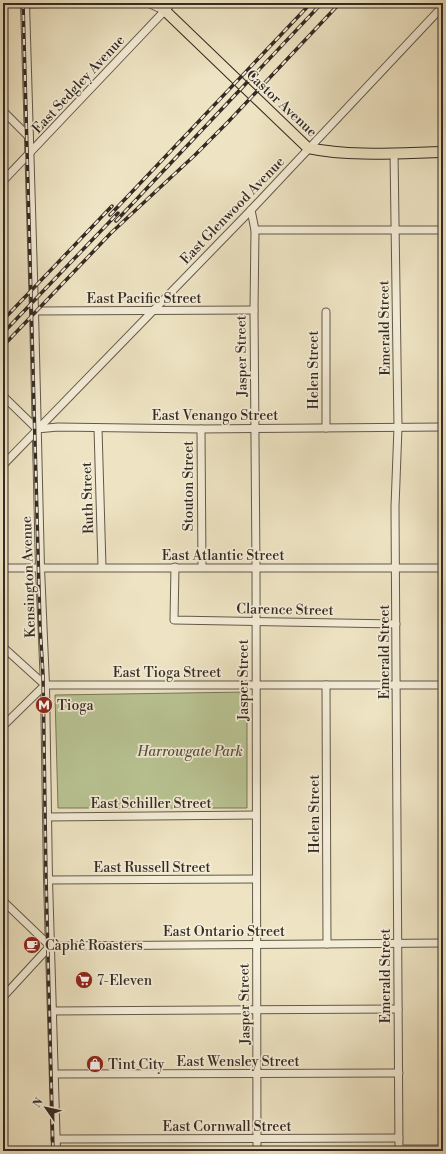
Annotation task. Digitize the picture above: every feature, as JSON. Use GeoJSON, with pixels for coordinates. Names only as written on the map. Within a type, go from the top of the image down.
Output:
{"type":"FeatureCollection","features":[{"type":"Feature","properties":{"kind":"main road","name":"Castor Avenue"},"geometry":{"type":"LineString","coordinates":[[157,3],[167,5],[308,148],[329,153],[443,152]]}},
{"type":"Feature","properties":{"kind":"street"},"geometry":{"type":"LineString","coordinates":[[25,4],[75,3]]}},
{"type":"Feature","properties":{"kind":"street"},"geometry":{"type":"LineString","coordinates":[[148,3],[167,5]]}},
{"type":"Feature","properties":{"kind":"street","name":"Kensington Avenue"},"geometry":{"type":"LineString","coordinates":[[25,4],[40,568],[45,685],[48,880],[56,1151]]}},
{"type":"Feature","properties":{"kind":"street","name":"East Sedgley Avenue"},"geometry":{"type":"LineString","coordinates":[[3,181],[30,154],[167,5]]}},
{"type":"Feature","properties":{"kind":"street","name":"East Glenwood Avenue"},"geometry":{"type":"LineString","coordinates":[[37,429],[251,210],[443,6]]}},
{"type":"Feature","properties":{"kind":"street"},"geometry":{"type":"LineString","coordinates":[[3,111],[29,137]]}},
{"type":"Feature","properties":{"kind":"street","name":"Emerald Street"},"geometry":{"type":"LineString","coordinates":[[394,153],[398,427],[395,507],[399,943],[399,1150]]}},
{"type":"Feature","properties":{"kind":"street","name":"Jasper Street"},"geometry":{"type":"LineString","coordinates":[[251,210],[254,230],[256,944],[258,1074],[257,1151]]}},
{"type":"Feature","properties":{"kind":"street"},"geometry":{"type":"LineString","coordinates":[[254,230],[443,230]]}},
{"type":"Feature","properties":{"kind":"street","name":"East Pacific Street"},"geometry":{"type":"LineString","coordinates":[[34,311],[254,310]]}},
{"type":"Feature","properties":{"kind":"street","name":"Helen Street"},"geometry":{"type":"LineString","coordinates":[[326,312],[326,428]]}},
{"type":"Feature","properties":{"kind":"street"},"geometry":{"type":"LineString","coordinates":[[3,396],[37,429],[3,465]]}},
{"type":"Feature","properties":{"kind":"street","name":"East Venango Street"},"geometry":{"type":"LineString","coordinates":[[37,429],[58,427],[201,429],[443,427]]}},
{"type":"Feature","properties":{"kind":"street","name":"Ruth Street"},"geometry":{"type":"LineString","coordinates":[[98,428],[102,567]]}},
{"type":"Feature","properties":{"kind":"street","name":"Stouton Street"},"geometry":{"type":"LineString","coordinates":[[201,429],[202,568]]}},
{"type":"Feature","properties":{"kind":"street","name":"Clarence Street"},"geometry":{"type":"LineString","coordinates":[[175,567],[174,620],[396,624]]}},
{"type":"Feature","properties":{"kind":"street","name":"East Atlantic Street"},"geometry":{"type":"LineString","coordinates":[[3,568],[443,568]]}},
{"type":"Feature","properties":{"kind":"street"},"geometry":{"type":"LineString","coordinates":[[3,647],[45,685],[3,726]]}},
{"type":"Feature","properties":{"kind":"street","name":"East Tioga Street"},"geometry":{"type":"LineString","coordinates":[[45,685],[443,685]]}},
{"type":"Feature","properties":{"kind":"street","name":"Helen Street"},"geometry":{"type":"LineString","coordinates":[[326,685],[327,944]]}},
{"type":"Feature","properties":{"kind":"street","name":"East Schiller Street"},"geometry":{"type":"LineString","coordinates":[[47,817],[256,815]]}},
{"type":"Feature","properties":{"kind":"street","name":"East Russell Street"},"geometry":{"type":"LineString","coordinates":[[48,880],[256,879]]}},
{"type":"Feature","properties":{"kind":"street"},"geometry":{"type":"LineString","coordinates":[[3,901],[50,946],[3,997]]}},
{"type":"Feature","properties":{"kind":"street","name":"East Ontario Street"},"geometry":{"type":"LineString","coordinates":[[50,946],[443,943]]}},
{"type":"Feature","properties":{"kind":"street"},"geometry":{"type":"LineString","coordinates":[[52,1011],[398,1010]]}},
{"type":"Feature","properties":{"kind":"street","name":"East Wensley Street"},"geometry":{"type":"LineString","coordinates":[[54,1074],[399,1073]]}},
{"type":"Feature","properties":{"kind":"street","name":"East Cornwall Street"},"geometry":{"type":"LineString","coordinates":[[55,1139],[399,1138]]}},
{"type":"Feature","properties":{"kind":"street"},"geometry":{"type":"LineString","coordinates":[[399,1150],[443,1149]]}},
{"type":"Feature","properties":{"kind":"green space","name":"Harrowgate Park"},"geometry":{"type":"Polygon","coordinates":[[[247,692],[247,808],[58,808],[55,695],[247,692]]]}},
{"type":"Feature","properties":{"kind":"railway"},"geometry":{"type":"LineString","coordinates":[[23,3],[40,626],[43,675],[46,878],[53,1151]]}},
{"type":"Feature","properties":{"kind":"railway"},"geometry":{"type":"LineString","coordinates":[[110,215],[311,3]]}},
{"type":"Feature","properties":{"kind":"railway"},"geometry":{"type":"LineString","coordinates":[[116,221],[322,3]]}},
{"type":"Feature","properties":{"kind":"railway"},"geometry":{"type":"LineString","coordinates":[[3,346],[111,233],[195,155],[228,122],[340,3]]}},
{"type":"Feature","properties":{"kind":"railway"},"geometry":{"type":"LineString","coordinates":[[3,320],[112,206]]}},
{"type":"Feature","properties":{"kind":"railway"},"geometry":{"type":"LineString","coordinates":[[3,333],[118,213]]}},
{"type":"Feature","properties":{"kind":"place","name":"Tioga"},"geometry":{"type":"Point","coordinates":[44,705]}},
{"type":"Feature","properties":{"kind":"place","name":"Càphê Roasters"},"geometry":{"type":"Point","coordinates":[32,945]}},
{"type":"Feature","properties":{"kind":"place","name":"7-Eleven"},"geometry":{"type":"Point","coordinates":[84,980]}},
{"type":"Feature","properties":{"kind":"place","name":"Tint City"},"geometry":{"type":"Point","coordinates":[95,1064]}}]}
